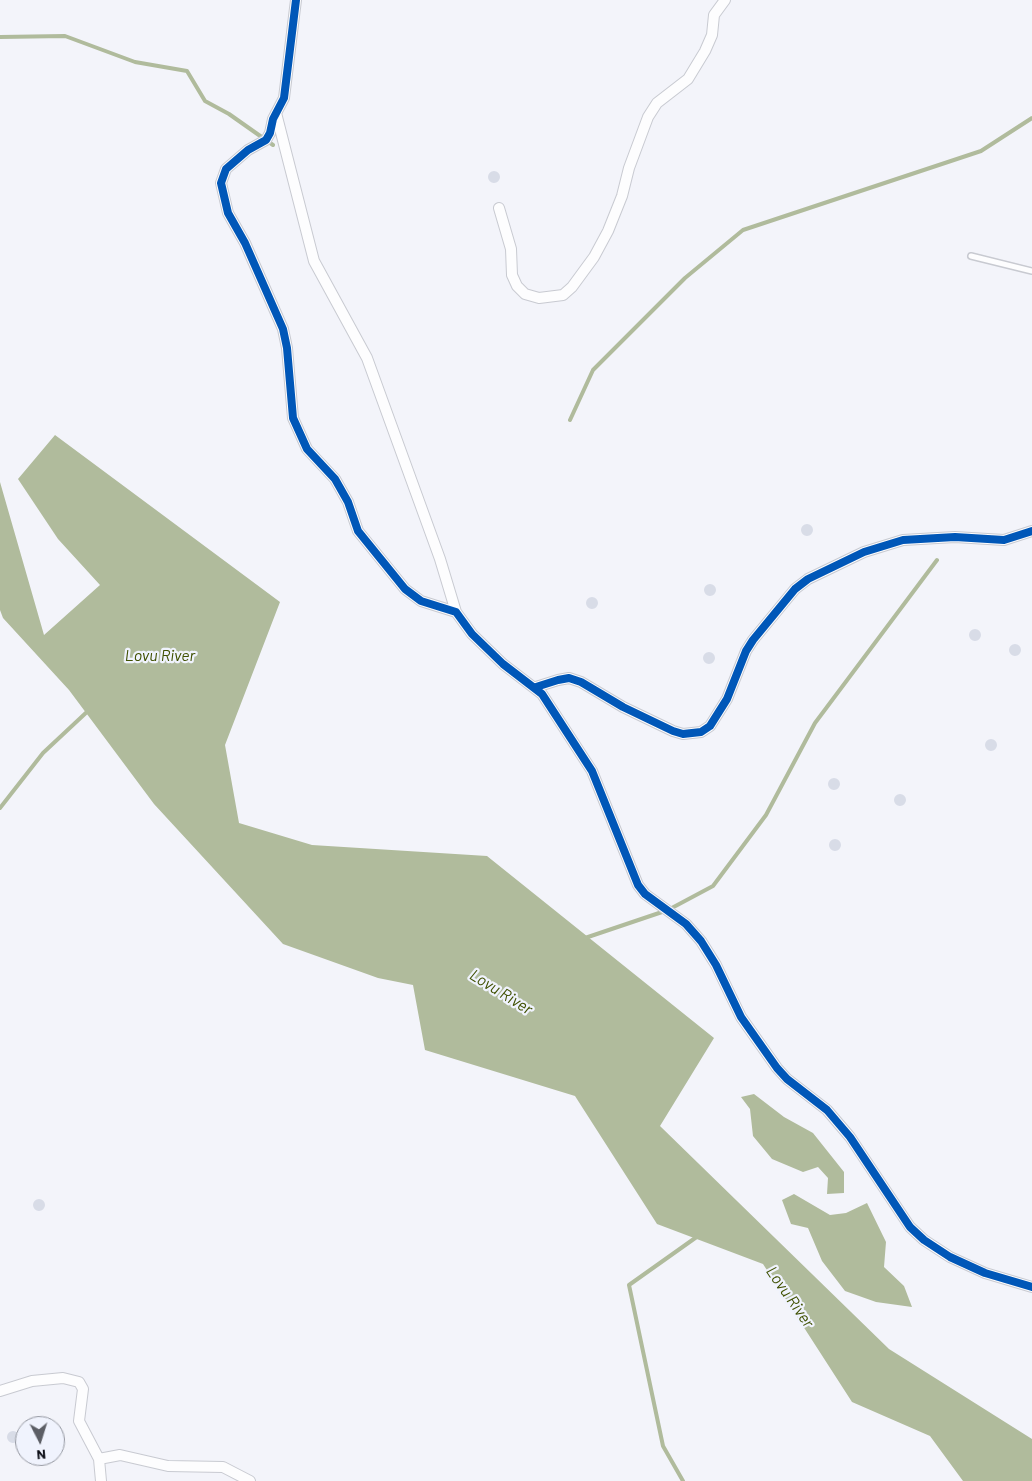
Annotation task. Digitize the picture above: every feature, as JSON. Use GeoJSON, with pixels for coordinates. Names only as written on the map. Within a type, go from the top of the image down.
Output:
{"type":"FeatureCollection","features":[{"type":"Feature","properties":{"kind":"street"},"geometry":{"type":"LineString","coordinates":[[296,0],[284,98],[266,140],[248,150],[226,169],[221,183],[228,213],[245,243],[283,329],[287,348],[293,418],[307,449],[335,479],[343,492],[358,531],[391,574],[420,601],[456,612]]}},
{"type":"Feature","properties":{"kind":"street"},"geometry":{"type":"LineString","coordinates":[[499,208],[511,249],[512,275],[517,286],[525,294],[539,298],[563,295],[572,287],[594,257],[608,231],[622,196],[629,168],[648,117],[657,102],[688,78],[705,51],[712,35],[714,15],[724,0]]}},
{"type":"Feature","properties":{"kind":"street"},"geometry":{"type":"LineString","coordinates":[[276,114],[314,261],[367,358],[440,559],[456,612],[472,634],[503,664],[536,687],[592,771],[638,885],[645,894],[686,924],[701,941],[716,965],[741,1017],[777,1068],[787,1079],[827,1110],[850,1137],[910,1227],[924,1240],[950,1257],[984,1273],[1032,1287]]}},
{"type":"Feature","properties":{"kind":"street"},"geometry":{"type":"LineString","coordinates":[[536,687],[569,678],[673,731],[683,734],[701,732],[710,726],[727,700],[746,651],[753,640],[795,589],[808,579],[864,552],[903,540],[955,537],[1004,540],[1032,531]]}},
{"type":"Feature","properties":{"kind":"street"},"geometry":{"type":"LineString","coordinates":[[0,1391],[32,1381],[63,1378],[79,1382],[83,1389],[79,1421],[100,1459],[101,1481]]}},
{"type":"Feature","properties":{"kind":"street"},"geometry":{"type":"LineString","coordinates":[[100,1459],[120,1455],[168,1466],[223,1467],[250,1481]]}},
{"type":"Feature","properties":{"kind":"lane"},"geometry":{"type":"LineString","coordinates":[[971,256],[1032,271]]}},
{"type":"Feature","properties":{"kind":"water","name":"Lovu River"},"geometry":{"type":"Polygon","coordinates":[[[55,435],[280,602],[225,745],[239,823],[312,845],[487,856],[714,1038],[660,1126],[889,1349],[1032,1439],[1032,1481],[963,1481],[930,1436],[852,1402],[763,1264],[657,1224],[575,1096],[425,1050],[413,985],[378,978],[283,944],[154,804],[69,690],[3,618],[0,610],[0,482],[44,635],[100,585],[58,539],[18,479],[55,435]]]}},
{"type":"Feature","properties":{"kind":"water"},"geometry":{"type":"Polygon","coordinates":[[[754,1094],[784,1117],[813,1133],[844,1172],[844,1193],[827,1194],[828,1178],[818,1167],[803,1172],[772,1159],[753,1136],[750,1109],[741,1097],[754,1094]]]}},
{"type":"Feature","properties":{"kind":"water"},"geometry":{"type":"Polygon","coordinates":[[[794,1194],[830,1215],[846,1213],[867,1203],[886,1242],[884,1267],[904,1286],[912,1307],[876,1302],[845,1291],[822,1261],[808,1228],[791,1224],[782,1200],[794,1194]]]}},
{"type":"Feature","properties":{"kind":"building"},"geometry":{"type":"Polygon","coordinates":[[[492,171],[496,171],[500,177],[496,183],[492,183],[488,179],[488,175],[492,171]]]}},
{"type":"Feature","properties":{"kind":"building"},"geometry":{"type":"Polygon","coordinates":[[[805,524],[809,524],[813,530],[809,536],[805,536],[801,532],[801,528],[805,524]]]}},
{"type":"Feature","properties":{"kind":"building"},"geometry":{"type":"Polygon","coordinates":[[[708,584],[712,584],[716,590],[712,596],[708,596],[704,592],[704,588],[708,584]]]}},
{"type":"Feature","properties":{"kind":"building"},"geometry":{"type":"Polygon","coordinates":[[[590,597],[594,597],[598,603],[594,609],[590,609],[586,605],[586,601],[590,597]]]}},
{"type":"Feature","properties":{"kind":"building"},"geometry":{"type":"Polygon","coordinates":[[[973,629],[977,629],[981,635],[977,641],[973,641],[969,637],[969,633],[973,629]]]}},
{"type":"Feature","properties":{"kind":"building"},"geometry":{"type":"Polygon","coordinates":[[[1013,644],[1017,644],[1021,650],[1017,656],[1013,656],[1009,652],[1009,648],[1013,644]]]}},
{"type":"Feature","properties":{"kind":"building"},"geometry":{"type":"Polygon","coordinates":[[[707,652],[711,652],[715,658],[711,664],[707,664],[703,660],[703,656],[707,652]]]}},
{"type":"Feature","properties":{"kind":"building"},"geometry":{"type":"Polygon","coordinates":[[[989,739],[993,739],[997,745],[993,751],[989,751],[985,747],[985,743],[989,739]]]}},
{"type":"Feature","properties":{"kind":"building"},"geometry":{"type":"Polygon","coordinates":[[[832,778],[836,778],[840,784],[836,790],[832,790],[828,786],[828,782],[832,778]]]}},
{"type":"Feature","properties":{"kind":"building"},"geometry":{"type":"Polygon","coordinates":[[[898,794],[902,794],[906,800],[902,806],[898,806],[894,802],[894,798],[898,794]]]}},
{"type":"Feature","properties":{"kind":"building"},"geometry":{"type":"Polygon","coordinates":[[[833,839],[837,839],[841,845],[837,851],[833,851],[829,847],[829,843],[833,839]]]}},
{"type":"Feature","properties":{"kind":"building"},"geometry":{"type":"Polygon","coordinates":[[[37,1199],[41,1199],[45,1205],[41,1211],[37,1211],[33,1207],[33,1203],[37,1199]]]}},
{"type":"Feature","properties":{"kind":"building"},"geometry":{"type":"Polygon","coordinates":[[[15,1431],[15,1443],[11,1443],[7,1439],[7,1435],[15,1431]]]}},
{"type":"Feature","properties":{"kind":"waterway"},"geometry":{"type":"LineString","coordinates":[[0,37],[65,36],[135,62],[187,71],[205,101],[229,114],[273,145]]}},
{"type":"Feature","properties":{"kind":"waterway"},"geometry":{"type":"LineString","coordinates":[[570,420],[593,370],[685,278],[743,230],[981,151],[1032,118]]}},
{"type":"Feature","properties":{"kind":"waterway"},"geometry":{"type":"LineString","coordinates":[[585,938],[668,910],[713,886],[766,815],[815,723],[937,560]]}},
{"type":"Feature","properties":{"kind":"waterway"},"geometry":{"type":"LineString","coordinates":[[0,808],[43,753],[89,710]]}},
{"type":"Feature","properties":{"kind":"waterway"},"geometry":{"type":"LineString","coordinates":[[683,1481],[663,1446],[629,1285],[698,1236]]}},
{"type":"Feature","properties":{"kind":"cycle path"},"geometry":{"type":"LineString","coordinates":[[296,0],[284,98],[273,119],[270,133],[266,140],[248,150],[226,169],[221,183],[228,213],[245,243],[283,329],[287,348],[293,418],[307,449],[335,479],[348,502],[358,531],[405,589],[421,601],[456,612],[472,634],[503,664],[542,694],[592,771],[638,885],[645,894],[686,924],[701,941],[716,965],[741,1017],[777,1068],[787,1079],[827,1110],[850,1137],[910,1227],[924,1240],[950,1257],[985,1273],[1032,1287]]}},
{"type":"Feature","properties":{"kind":"cycle path"},"geometry":{"type":"LineString","coordinates":[[536,687],[569,678],[581,682],[623,707],[673,731],[683,734],[701,732],[710,726],[727,699],[746,651],[753,640],[795,589],[808,579],[864,552],[903,540],[955,537],[1004,540],[1032,531]]}}]}
